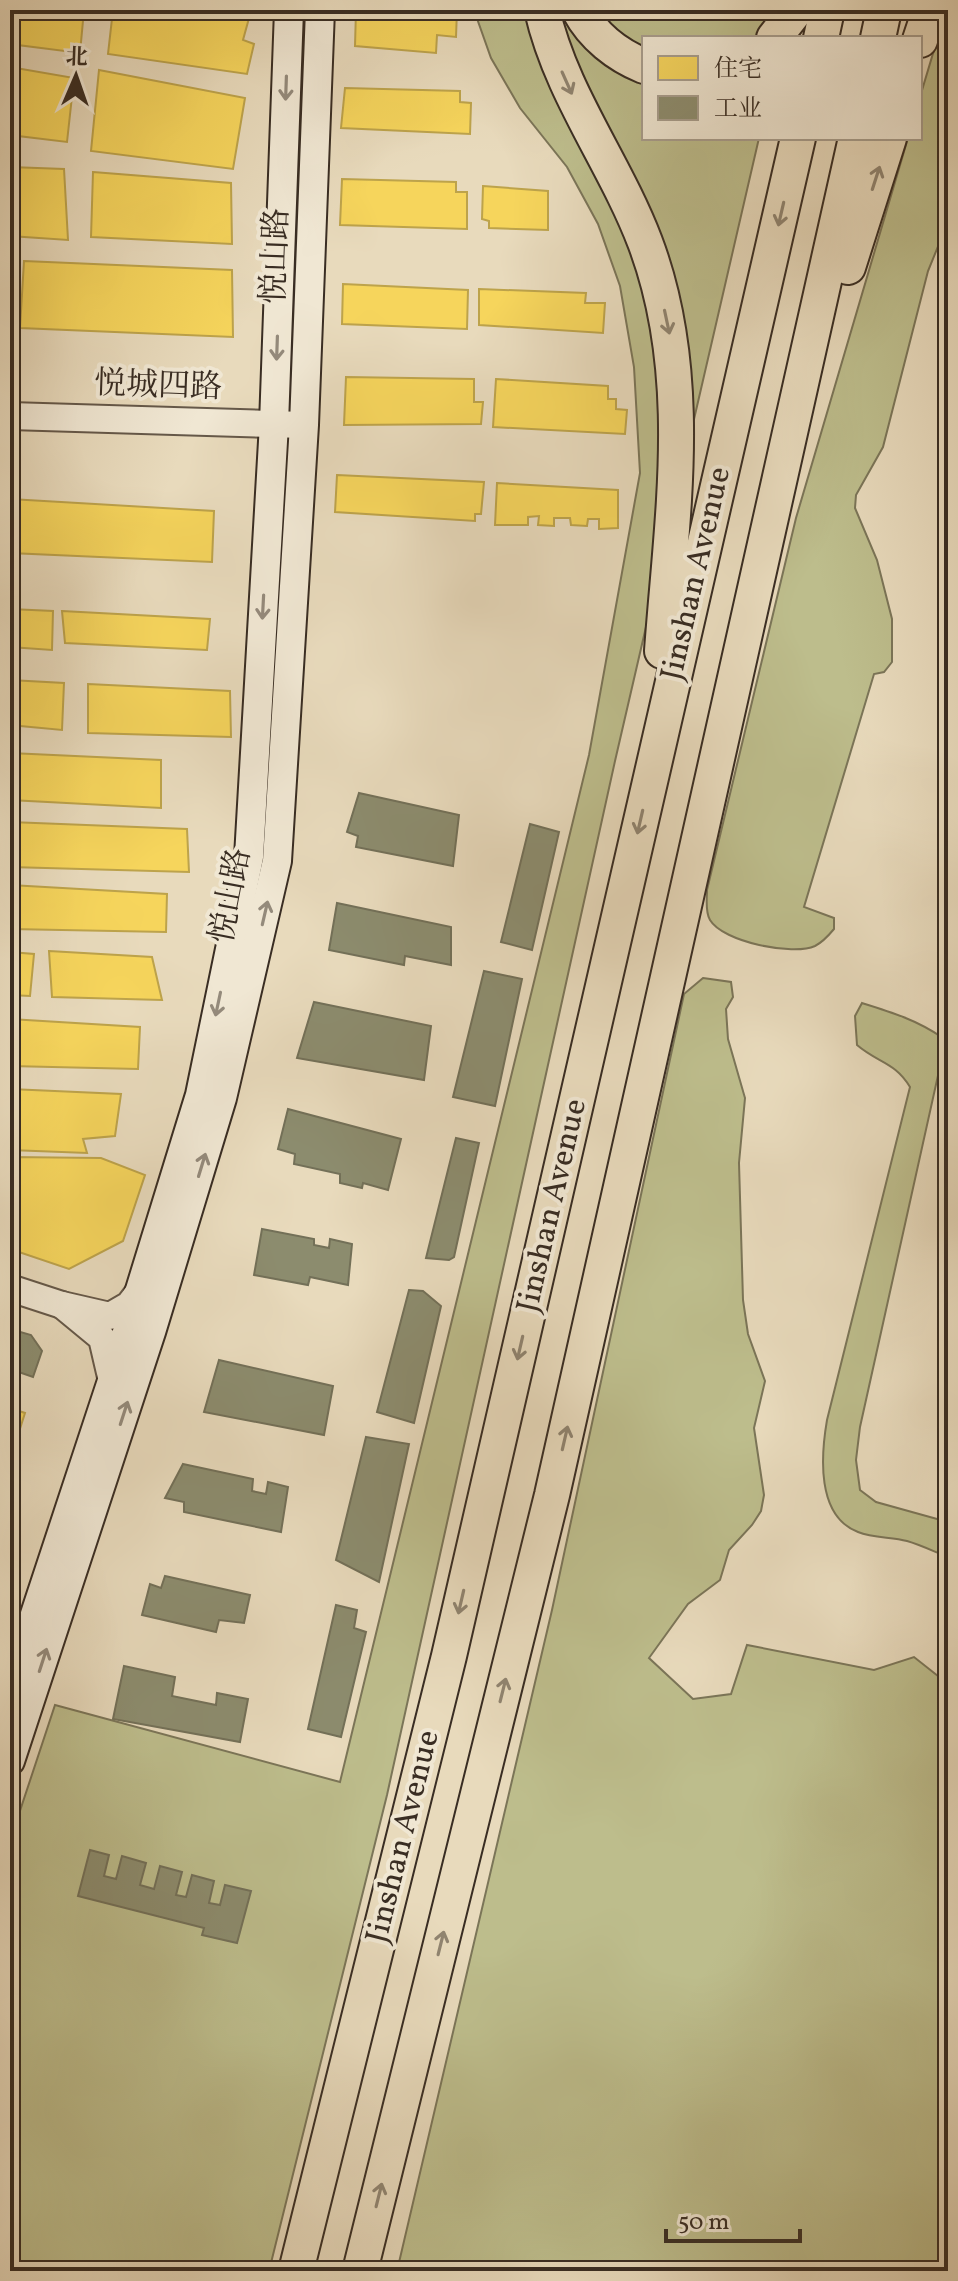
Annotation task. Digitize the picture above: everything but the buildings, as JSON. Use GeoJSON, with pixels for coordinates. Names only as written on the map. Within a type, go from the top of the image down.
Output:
{"type":"FeatureCollection","features":[{"type":"Feature","properties":{"kind":"highway"},"geometry":{"type":"LineString","coordinates":[[542,10],[565,77],[645,243],[673,354],[676,478],[654,761]]}},
{"type":"Feature","properties":{"kind":"highway"},"geometry":{"type":"LineString","coordinates":[[579,10],[601,39],[619,54],[642,65]]}},
{"type":"Feature","properties":{"kind":"highway"},"geometry":{"type":"LineString","coordinates":[[776,36],[796,10]]}},
{"type":"Feature","properties":{"kind":"highway"},"geometry":{"type":"LineString","coordinates":[[821,36],[827,10]]}},
{"type":"Feature","properties":{"kind":"highway"},"geometry":{"type":"LineString","coordinates":[[878,36],[884,10]]}},
{"type":"Feature","properties":{"kind":"highway"},"geometry":{"type":"LineString","coordinates":[[921,36],[930,10]]}},
{"type":"Feature","properties":{"kind":"highway","name":"Jinshan Avenue"},"geometry":{"type":"LineString","coordinates":[[296,2271],[449,1656],[798,140]]}},
{"type":"Feature","properties":{"kind":"highway","name":"Jinshan Avenue"},"geometry":{"type":"LineString","coordinates":[[360,2271],[552,1495],[856,140]]}},
{"type":"Feature","properties":{"kind":"highway"},"geometry":{"type":"LineString","coordinates":[[784,466],[888,140]]}},
{"type":"Feature","properties":{"kind":"main road","name":"悦山路"},"geometry":{"type":"LineString","coordinates":[[10,1690],[112,1381],[200,1095],[249,857],[274,424],[289,10]]}},
{"type":"Feature","properties":{"kind":"main road","name":"悦山路"},"geometry":{"type":"LineString","coordinates":[[10,1761],[151,1332],[222,1098],[277,861],[304,425],[320,10]]}},
{"type":"Feature","properties":{"kind":"street","name":"悦城四路"},"geometry":{"type":"LineString","coordinates":[[10,416],[304,425]]}},
{"type":"Feature","properties":{"kind":"street"},"geometry":{"type":"LineString","coordinates":[[10,1288],[110,1316],[129,1305],[141,1289]]}},
{"type":"Feature","properties":{"kind":"street"},"geometry":{"type":"LineString","coordinates":[[62,1305],[102,1338],[112,1381]]}},
{"type":"Feature","properties":{"kind":"green space"},"geometry":{"type":"Polygon","coordinates":[[[474,10],[789,10],[782,36],[642,36],[642,140],[759,140],[615,761],[387,1795],[269,2271],[45,2271],[10,2261],[10,1841],[55,1705],[340,1782],[589,755],[640,473],[634,367],[620,286],[598,224],[567,167],[520,108],[491,58],[474,10]]]}},
{"type":"Feature","properties":{"kind":"green space"},"geometry":{"type":"Polygon","coordinates":[[[946,10],[948,222],[928,271],[883,447],[856,495],[855,508],[877,560],[892,619],[892,662],[884,672],[874,674],[804,907],[834,918],[834,929],[818,944],[805,949],[759,945],[717,928],[707,913],[707,890],[796,518],[907,140],[922,140],[922,90],[946,10]]]}},
{"type":"Feature","properties":{"kind":"green space"},"geometry":{"type":"Polygon","coordinates":[[[703,978],[731,982],[733,997],[726,1009],[728,1039],[745,1098],[739,1163],[743,1300],[748,1334],[765,1381],[754,1428],[764,1495],[761,1511],[729,1550],[720,1580],[688,1604],[649,1658],[693,1699],[731,1694],[747,1645],[874,1670],[914,1657],[948,1684],[948,2271],[397,2271],[552,1610],[684,994],[703,978]]]}},
{"type":"Feature","properties":{"kind":"green space"},"geometry":{"type":"Polygon","coordinates":[[[862,1003],[904,1017],[943,1038],[943,1053],[860,1427],[856,1460],[860,1490],[876,1502],[948,1522],[948,1557],[907,1541],[864,1534],[844,1524],[828,1499],[824,1483],[823,1450],[827,1420],[910,1087],[892,1067],[857,1045],[855,1016],[862,1003]]]}}]}
